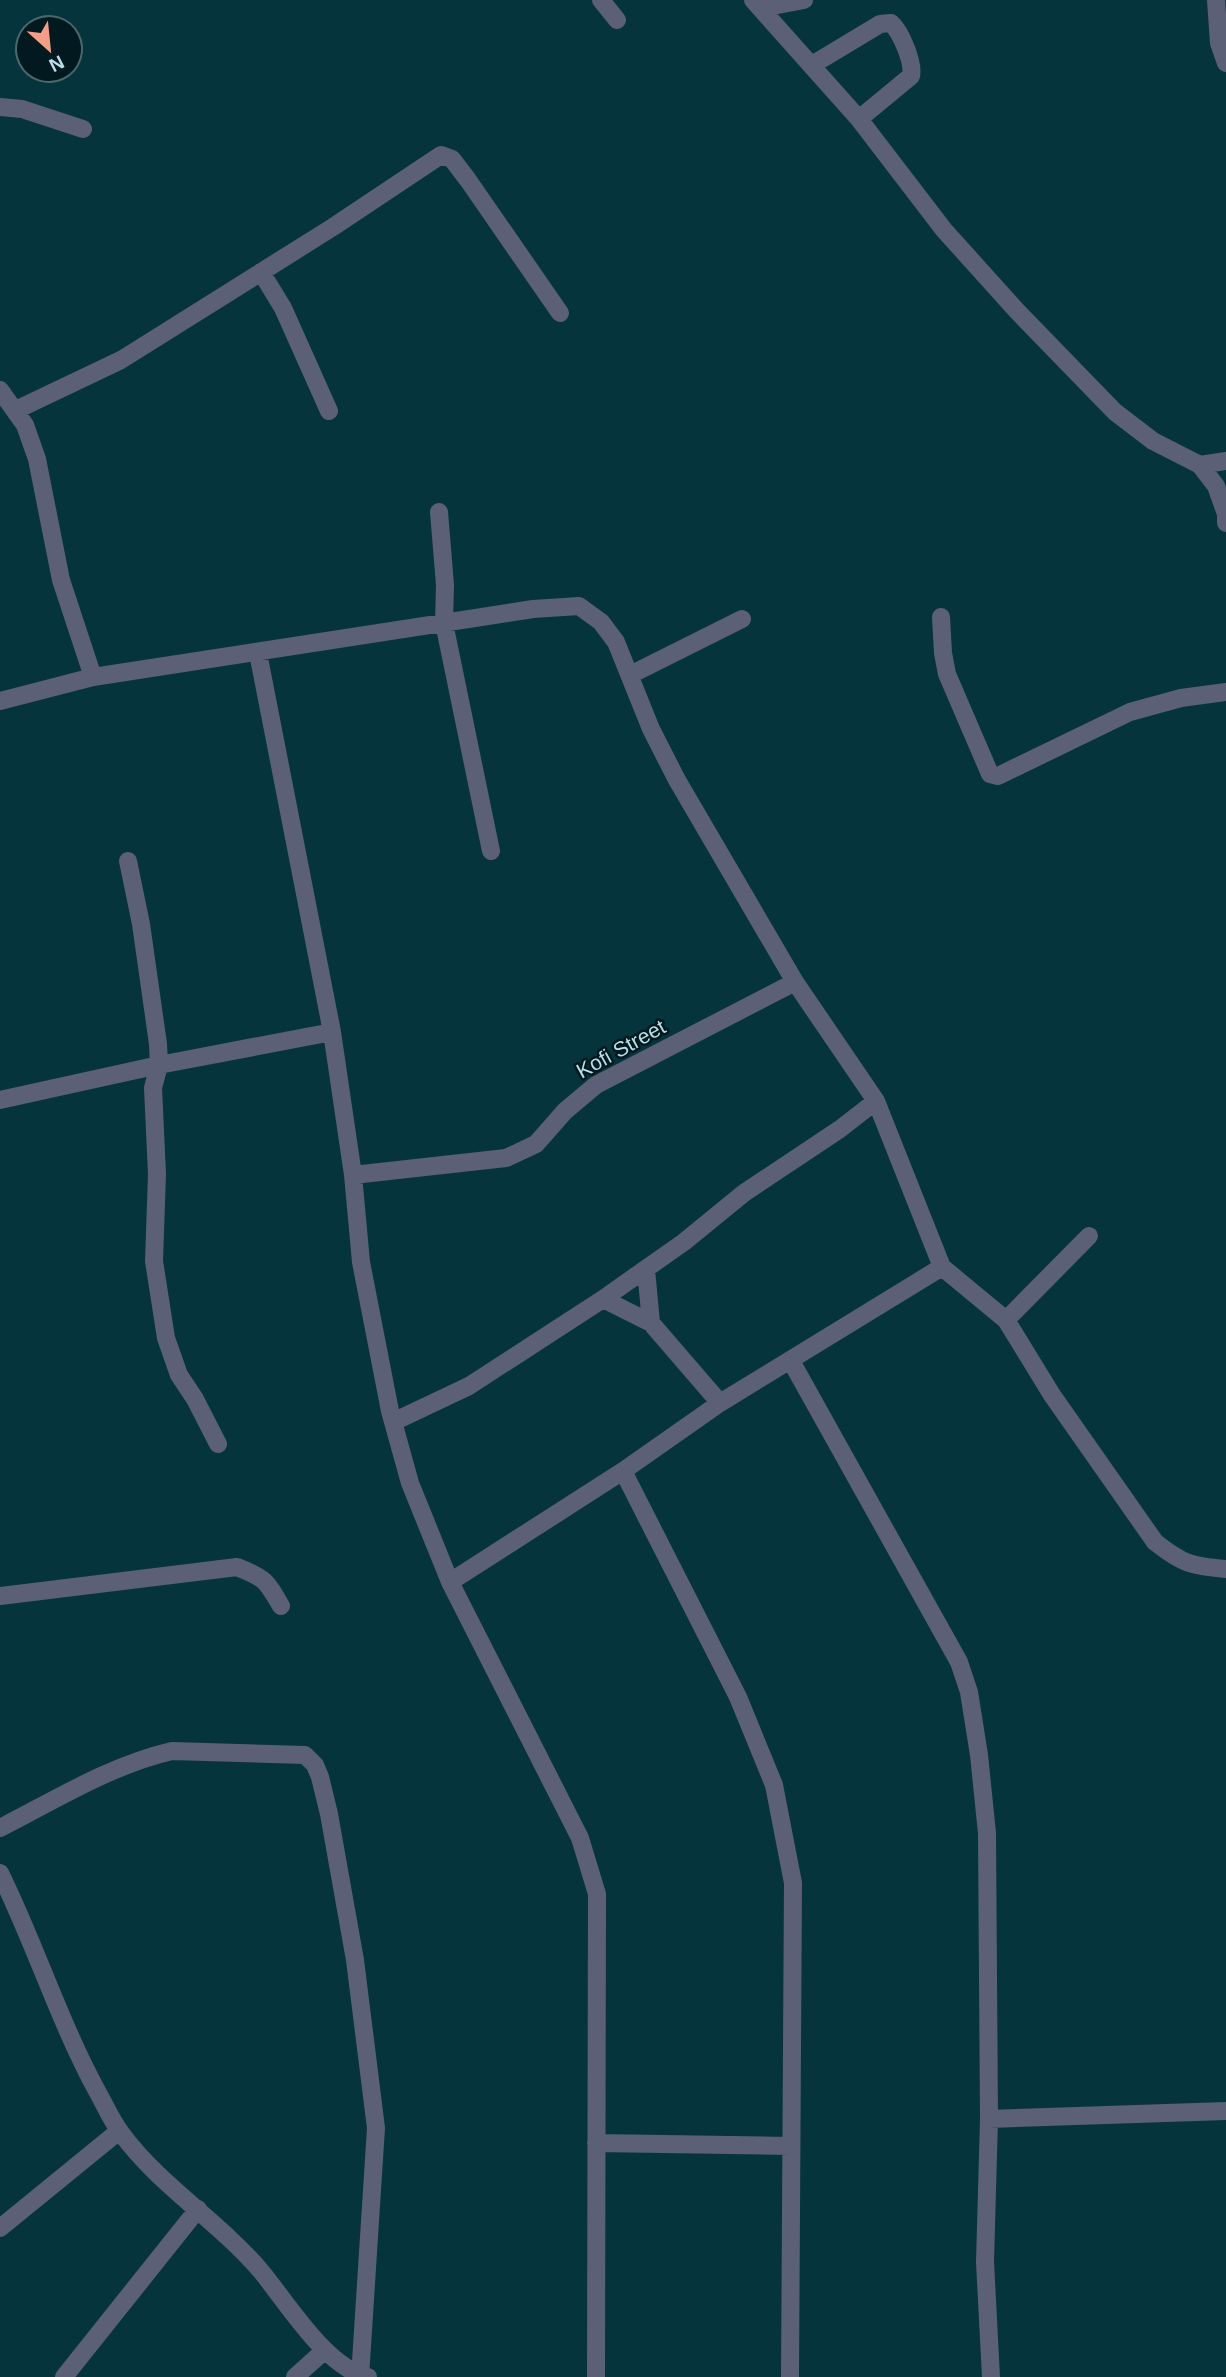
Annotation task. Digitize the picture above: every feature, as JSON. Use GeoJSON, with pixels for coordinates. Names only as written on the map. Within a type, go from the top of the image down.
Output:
{"type":"FeatureCollection","features":[{"type":"Feature","properties":{"kind":"street"},"geometry":{"type":"LineString","coordinates":[[601,0],[617,20]]}},
{"type":"Feature","properties":{"kind":"street"},"geometry":{"type":"LineString","coordinates":[[758,4],[804,0]]}},
{"type":"Feature","properties":{"kind":"street"},"geometry":{"type":"LineString","coordinates":[[1216,0],[1219,43],[1226,63]]}},
{"type":"Feature","properties":{"kind":"street"},"geometry":{"type":"LineString","coordinates":[[758,4],[859,119],[944,230],[1017,311],[1115,412],[1153,441],[1200,465],[1216,486],[1226,514],[1226,523]]}},
{"type":"Feature","properties":{"kind":"street"},"geometry":{"type":"LineString","coordinates":[[812,65],[880,24],[891,23],[897,28],[911,66],[911,76],[859,119]]}},
{"type":"Feature","properties":{"kind":"street"},"geometry":{"type":"LineString","coordinates":[[0,107],[22,108],[83,129]]}},
{"type":"Feature","properties":{"kind":"street"},"geometry":{"type":"LineString","coordinates":[[16,410],[121,360],[441,155],[452,159],[468,180],[560,313]]}},
{"type":"Feature","properties":{"kind":"street"},"geometry":{"type":"LineString","coordinates":[[261,272],[283,308],[329,411]]}},
{"type":"Feature","properties":{"kind":"street"},"geometry":{"type":"LineString","coordinates":[[0,390],[25,425],[37,459],[61,580],[93,677]]}},
{"type":"Feature","properties":{"kind":"street"},"geometry":{"type":"LineString","coordinates":[[1200,465],[1226,461]]}},
{"type":"Feature","properties":{"kind":"street"},"geometry":{"type":"LineString","coordinates":[[439,512],[444,549],[444,624],[491,851]]}},
{"type":"Feature","properties":{"kind":"street"},"geometry":{"type":"LineString","coordinates":[[0,701],[93,677],[533,609],[579,606],[601,622],[615,642],[651,729],[677,780],[795,982],[876,1101],[942,1266],[1006,1320],[1052,1395],[1155,1542],[1177,1560],[1195,1566],[1226,1569]]}},
{"type":"Feature","properties":{"kind":"street"},"geometry":{"type":"LineString","coordinates":[[941,617],[947,674],[990,774],[998,776],[1130,712],[1181,698],[1226,692]]}},
{"type":"Feature","properties":{"kind":"street"},"geometry":{"type":"LineString","coordinates":[[630,675],[742,619]]}},
{"type":"Feature","properties":{"kind":"street"},"geometry":{"type":"LineString","coordinates":[[258,653],[332,1032],[354,1175],[361,1262],[393,1422],[410,1483],[450,1582],[580,1838],[597,1894],[597,2377]]}},
{"type":"Feature","properties":{"kind":"street"},"geometry":{"type":"LineString","coordinates":[[128,861],[141,925],[159,1065],[153,1087],[157,1174],[154,1261],[166,1338],[179,1375],[195,1399],[218,1444]]}},
{"type":"Feature","properties":{"kind":"street","name":"Kofi Street"},"geometry":{"type":"LineString","coordinates":[[354,1175],[506,1158],[536,1144],[565,1111],[596,1085],[795,982]]}},
{"type":"Feature","properties":{"kind":"street"},"geometry":{"type":"LineString","coordinates":[[0,1100],[159,1065],[332,1032]]}},
{"type":"Feature","properties":{"kind":"street"},"geometry":{"type":"LineString","coordinates":[[393,1422],[469,1386],[603,1299],[744,1193],[840,1129],[876,1101]]}},
{"type":"Feature","properties":{"kind":"street"},"geometry":{"type":"LineString","coordinates":[[1006,1320],[1089,1236]]}},
{"type":"Feature","properties":{"kind":"street"},"geometry":{"type":"LineString","coordinates":[[450,1582],[622,1471],[720,1403],[942,1266]]}},
{"type":"Feature","properties":{"kind":"street"},"geometry":{"type":"LineString","coordinates":[[646,1269],[651,1324]]}},
{"type":"Feature","properties":{"kind":"street"},"geometry":{"type":"LineString","coordinates":[[603,1299],[651,1324],[720,1403]]}},
{"type":"Feature","properties":{"kind":"street"},"geometry":{"type":"LineString","coordinates":[[791,1361],[959,1662],[969,1692],[987,1833],[989,2119],[985,2262],[991,2377]]}},
{"type":"Feature","properties":{"kind":"street"},"geometry":{"type":"LineString","coordinates":[[622,1471],[738,1698],[774,1785],[793,1883],[790,2377]]}},
{"type":"Feature","properties":{"kind":"street"},"geometry":{"type":"LineString","coordinates":[[0,1596],[237,1567],[261,1576],[270,1585],[281,1606]]}},
{"type":"Feature","properties":{"kind":"street"},"geometry":{"type":"LineString","coordinates":[[0,1828],[91,1781],[172,1751],[305,1755],[315,1765],[328,1814],[355,1960],[376,2128],[363,2376],[324,2351],[259,2269],[145,2161],[120,2131],[80,2060],[0,1873]]}},
{"type":"Feature","properties":{"kind":"street"},"geometry":{"type":"LineString","coordinates":[[989,2119],[1226,2111]]}},
{"type":"Feature","properties":{"kind":"street"},"geometry":{"type":"LineString","coordinates":[[0,2228],[120,2131]]}},
{"type":"Feature","properties":{"kind":"street"},"geometry":{"type":"LineString","coordinates":[[596,2143],[791,2146]]}},
{"type":"Feature","properties":{"kind":"street"},"geometry":{"type":"LineString","coordinates":[[64,2377],[198,2209]]}},
{"type":"Feature","properties":{"kind":"street"},"geometry":{"type":"LineString","coordinates":[[295,2377],[324,2351]]}}]}
